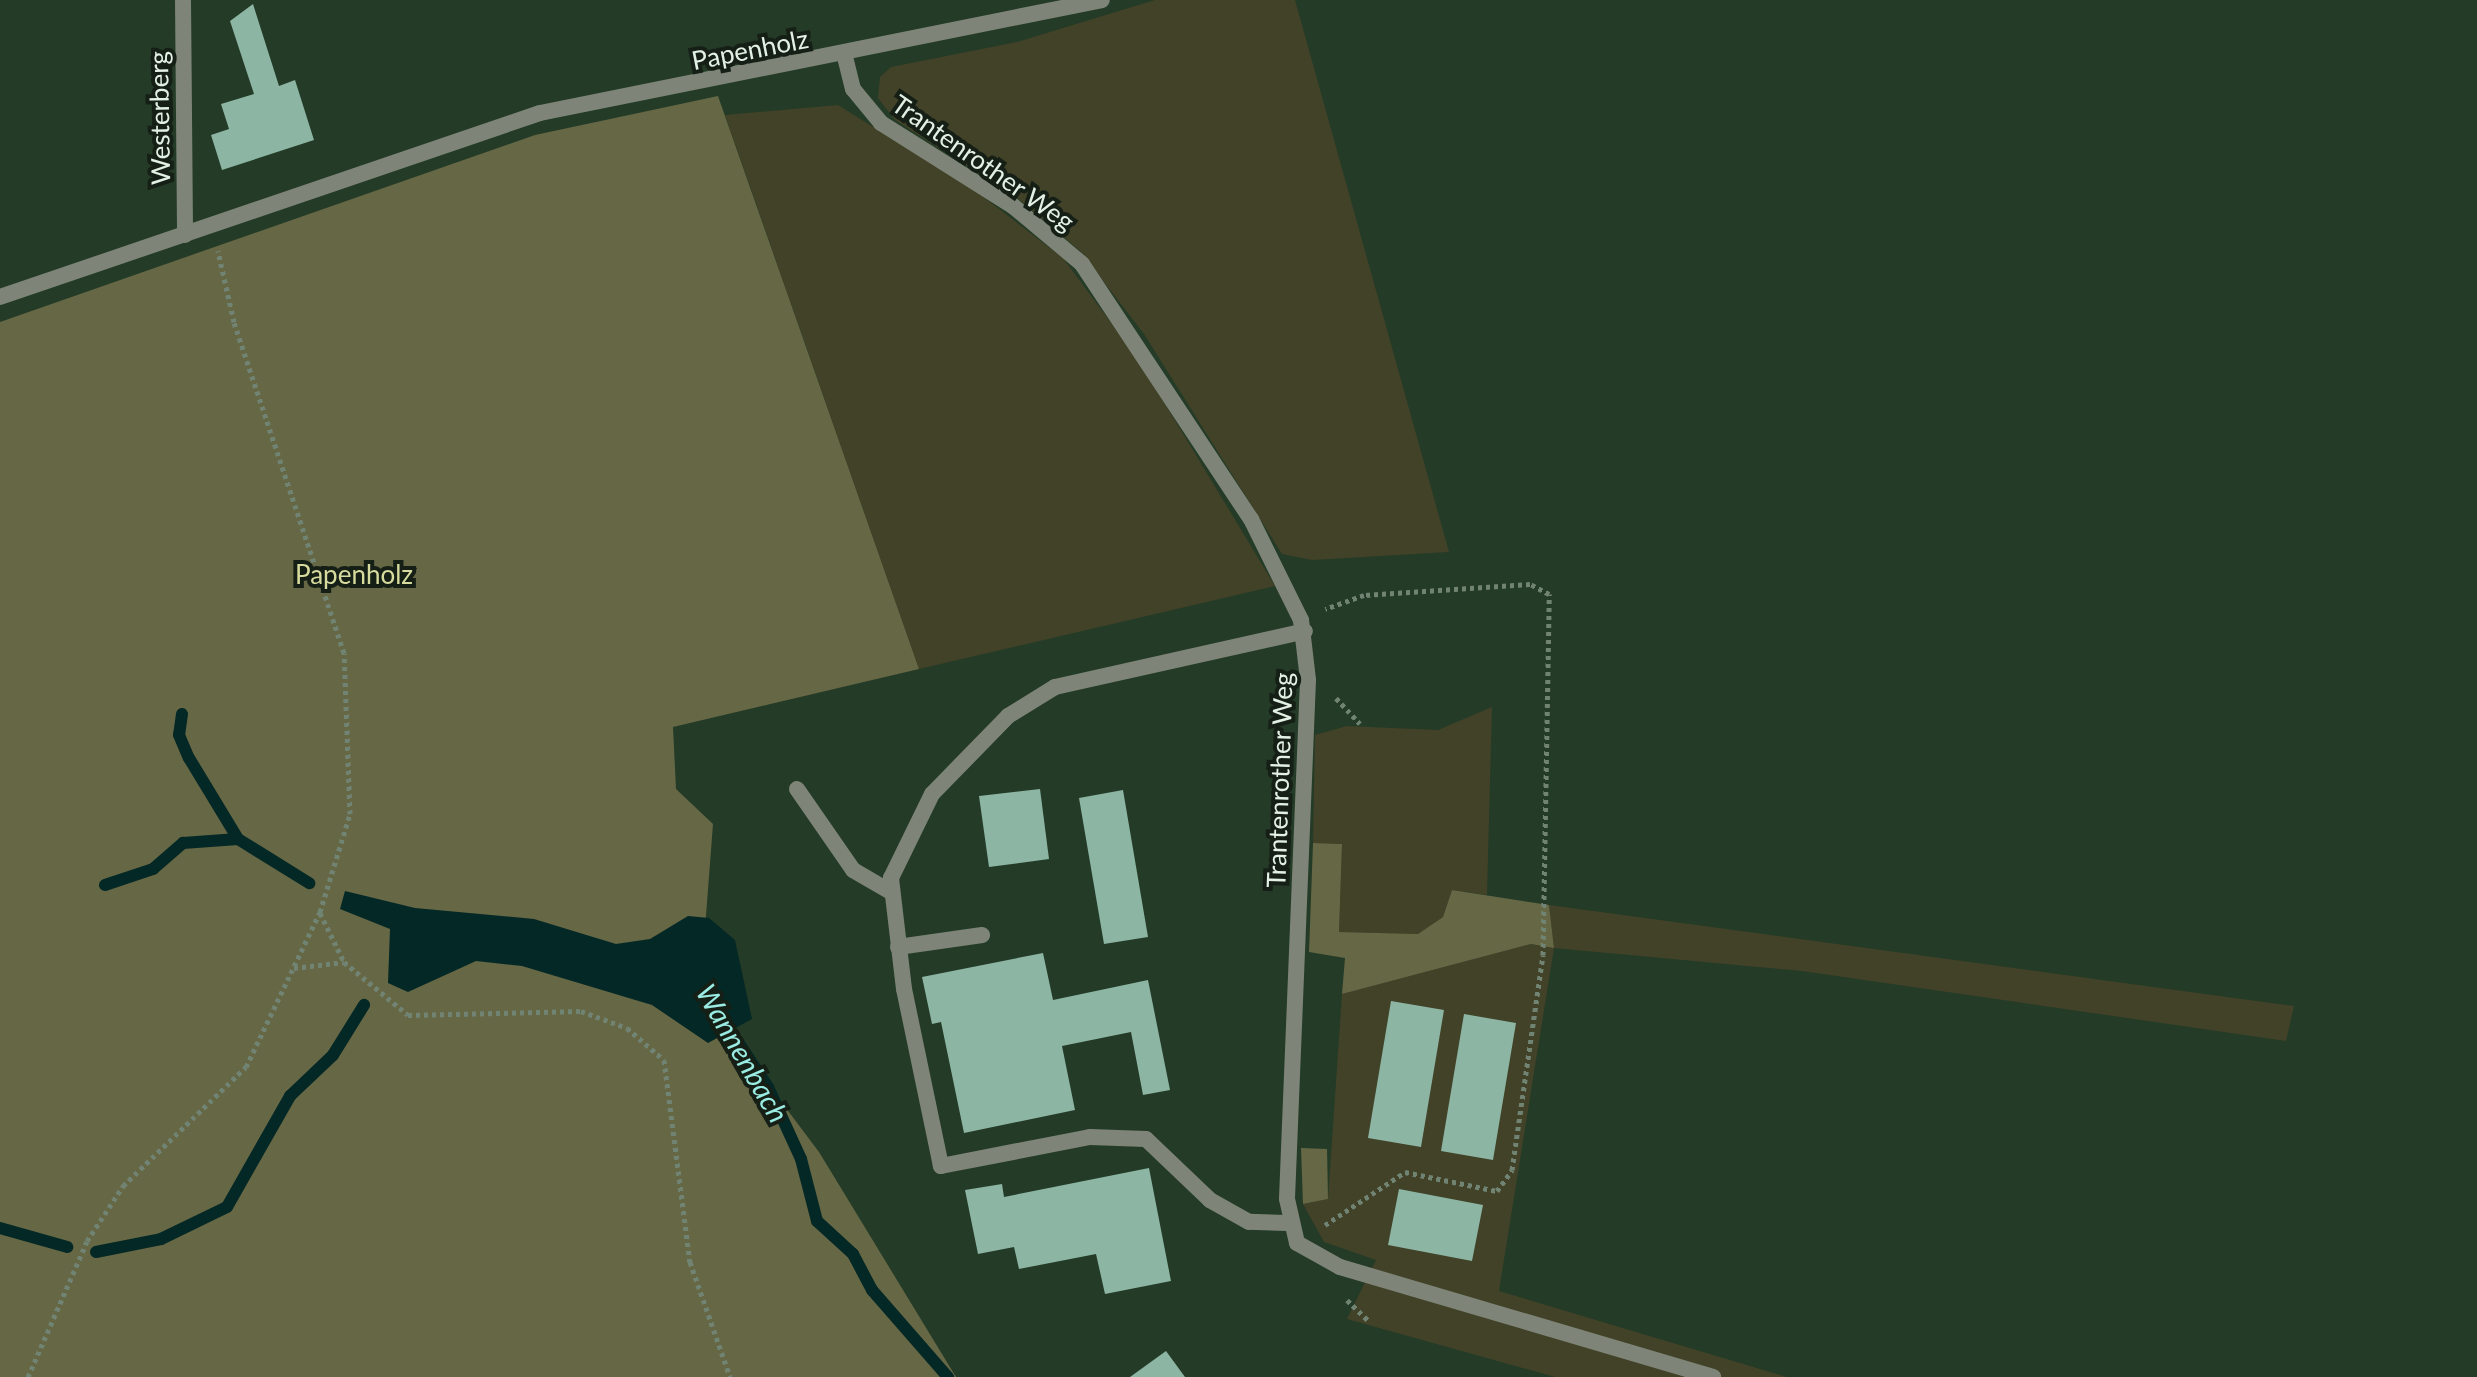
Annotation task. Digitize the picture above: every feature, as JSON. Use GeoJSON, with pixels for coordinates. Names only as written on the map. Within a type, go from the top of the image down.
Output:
{"type":"FeatureCollection","features":[{"type":"Feature","properties":{"kind":"street","name":"Westerberg"},"geometry":{"type":"LineString","coordinates":[[183,0],[185,235]]}},
{"type":"Feature","properties":{"kind":"street","name":"Papenholz"},"geometry":{"type":"LineString","coordinates":[[0,297],[540,113],[845,57],[1102,0]]}},
{"type":"Feature","properties":{"kind":"street","name":"Trantenrother Weg"},"geometry":{"type":"LineString","coordinates":[[845,57],[853,89],[881,123],[1013,206],[1082,264],[1251,519],[1305,631],[1287,1223],[1297,1243]]}},
{"type":"Feature","properties":{"kind":"street"},"geometry":{"type":"LineString","coordinates":[[1287,1223],[1249,1222],[1210,1200],[1146,1139],[1090,1137],[941,1166],[898,947],[891,892],[908,834],[932,794],[1008,716],[1043,694],[1305,631]]}},
{"type":"Feature","properties":{"kind":"street"},"geometry":{"type":"LineString","coordinates":[[797,789],[853,870],[891,892]]}},
{"type":"Feature","properties":{"kind":"street"},"geometry":{"type":"LineString","coordinates":[[898,947],[982,935]]}},
{"type":"Feature","properties":{"kind":"street"},"geometry":{"type":"LineString","coordinates":[[1297,1243],[1340,1267],[1713,1377]]}},
{"type":"Feature","properties":{"kind":"path"},"geometry":{"type":"LineString","coordinates":[[28,1377],[87,1241],[123,1186],[246,1067],[320,912],[350,814],[344,653],[234,322],[212,226]]}},
{"type":"Feature","properties":{"kind":"path"},"geometry":{"type":"LineString","coordinates":[[1297,1243],[1405,1172],[1497,1191],[1512,1170],[1543,955],[1549,594],[1530,584],[1364,595],[1328,606],[1305,631]]}},
{"type":"Feature","properties":{"kind":"path"},"geometry":{"type":"LineString","coordinates":[[320,912],[344,962],[408,1015],[581,1011],[627,1028],[664,1060],[690,1262],[730,1377]]}},
{"type":"Feature","properties":{"kind":"path"},"geometry":{"type":"LineString","coordinates":[[293,968],[344,962]]}},
{"type":"Feature","properties":{"kind":"green space"},"geometry":{"type":"Polygon","coordinates":[[[1155,0],[1295,0],[1449,552],[1312,560],[1282,554],[1144,334],[1080,251],[1017,198],[895,120],[878,98],[880,77],[891,67],[1017,42],[1155,0]]]}},
{"type":"Feature","properties":{"kind":"green space","name":"Papenholz"},"geometry":{"type":"Polygon","coordinates":[[[718,96],[919,669],[673,727],[676,789],[713,824],[700,994],[819,1152],[956,1377],[0,1377],[0,322],[535,135],[718,96]]]}},
{"type":"Feature","properties":{"kind":"green space"},"geometry":{"type":"Polygon","coordinates":[[[838,105],[977,192],[1063,258],[1138,359],[1275,586],[919,669],[725,115],[838,105]]]}},
{"type":"Feature","properties":{"kind":"green space"},"geometry":{"type":"Polygon","coordinates":[[[1492,707],[1487,895],[1452,890],[1443,917],[1418,934],[1339,932],[1342,844],[1313,843],[1315,735],[1347,726],[1438,730],[1492,707]]]}},
{"type":"Feature","properties":{"kind":"green space"},"geometry":{"type":"Polygon","coordinates":[[[1313,843],[1342,844],[1339,932],[1418,934],[1443,917],[1452,890],[1549,905],[1554,948],[1531,944],[1342,994],[1345,958],[1309,952],[1313,843]]]}},
{"type":"Feature","properties":{"kind":"green space"},"geometry":{"type":"Polygon","coordinates":[[[1549,905],[2294,1006],[2286,1041],[1802,971],[1554,948],[1549,905]]]}},
{"type":"Feature","properties":{"kind":"green space"},"geometry":{"type":"Polygon","coordinates":[[[1531,944],[1554,948],[1499,1291],[1787,1377],[1555,1377],[1347,1319],[1376,1260],[1324,1242],[1303,1204],[1328,1199],[1342,994],[1531,944]]]}},
{"type":"Feature","properties":{"kind":"green space"},"geometry":{"type":"Polygon","coordinates":[[[1301,1148],[1327,1149],[1328,1199],[1303,1204],[1301,1148]]]}},
{"type":"Feature","properties":{"kind":"water"},"geometry":{"type":"Polygon","coordinates":[[[345,891],[415,908],[534,919],[616,944],[650,939],[688,916],[709,918],[735,940],[752,1019],[708,1043],[652,1005],[522,966],[476,961],[408,992],[388,983],[390,929],[340,909],[345,891]]]}},
{"type":"Feature","properties":{"kind":"building"},"geometry":{"type":"Polygon","coordinates":[[[253,4],[279,86],[295,80],[314,140],[222,170],[211,135],[229,129],[221,104],[254,94],[230,21],[253,4]]]}},
{"type":"Feature","properties":{"kind":"building"},"geometry":{"type":"Polygon","coordinates":[[[1040,789],[1049,859],[989,867],[979,796],[1040,789]]]}},
{"type":"Feature","properties":{"kind":"building"},"geometry":{"type":"Polygon","coordinates":[[[1123,790],[1148,937],[1104,944],[1079,798],[1123,790]]]}},
{"type":"Feature","properties":{"kind":"building"},"geometry":{"type":"Polygon","coordinates":[[[1043,953],[1053,1000],[1148,980],[1170,1090],[1143,1095],[1131,1032],[1062,1046],[1075,1110],[964,1133],[941,1022],[932,1024],[922,977],[1043,953]]]}},
{"type":"Feature","properties":{"kind":"building"},"geometry":{"type":"Polygon","coordinates":[[[1391,1001],[1444,1010],[1421,1147],[1368,1138],[1391,1001]]]}},
{"type":"Feature","properties":{"kind":"building"},"geometry":{"type":"Polygon","coordinates":[[[1464,1014],[1516,1023],[1493,1160],[1441,1151],[1464,1014]]]}},
{"type":"Feature","properties":{"kind":"building"},"geometry":{"type":"Polygon","coordinates":[[[1149,1168],[1171,1281],[1105,1294],[1096,1254],[1019,1269],[1014,1247],[978,1254],[965,1190],[1002,1184],[1004,1197],[1149,1168]]]}},
{"type":"Feature","properties":{"kind":"building"},"geometry":{"type":"Polygon","coordinates":[[[1399,1189],[1483,1205],[1472,1261],[1388,1245],[1399,1189]]]}},
{"type":"Feature","properties":{"kind":"building"},"geometry":{"type":"Polygon","coordinates":[[[1166,1351],[1185,1377],[1130,1377],[1166,1351]]]}},
{"type":"Feature","properties":{"kind":"waterway"},"geometry":{"type":"LineString","coordinates":[[182,714],[179,735],[189,758],[238,839],[309,883]]}},
{"type":"Feature","properties":{"kind":"waterway"},"geometry":{"type":"LineString","coordinates":[[105,885],[153,869],[183,843],[238,839]]}},
{"type":"Feature","properties":{"kind":"waterway"},"geometry":{"type":"LineString","coordinates":[[96,1252],[161,1239],[227,1207],[290,1096],[333,1055],[364,1005]]}},
{"type":"Feature","properties":{"kind":"waterway","name":"Wannenbach"},"geometry":{"type":"LineString","coordinates":[[722,1018],[768,1087],[801,1159],[817,1221],[853,1254],[872,1290],[948,1377]]}},
{"type":"Feature","properties":{"kind":"waterway"},"geometry":{"type":"LineString","coordinates":[[0,1228],[67,1247]]}}]}
